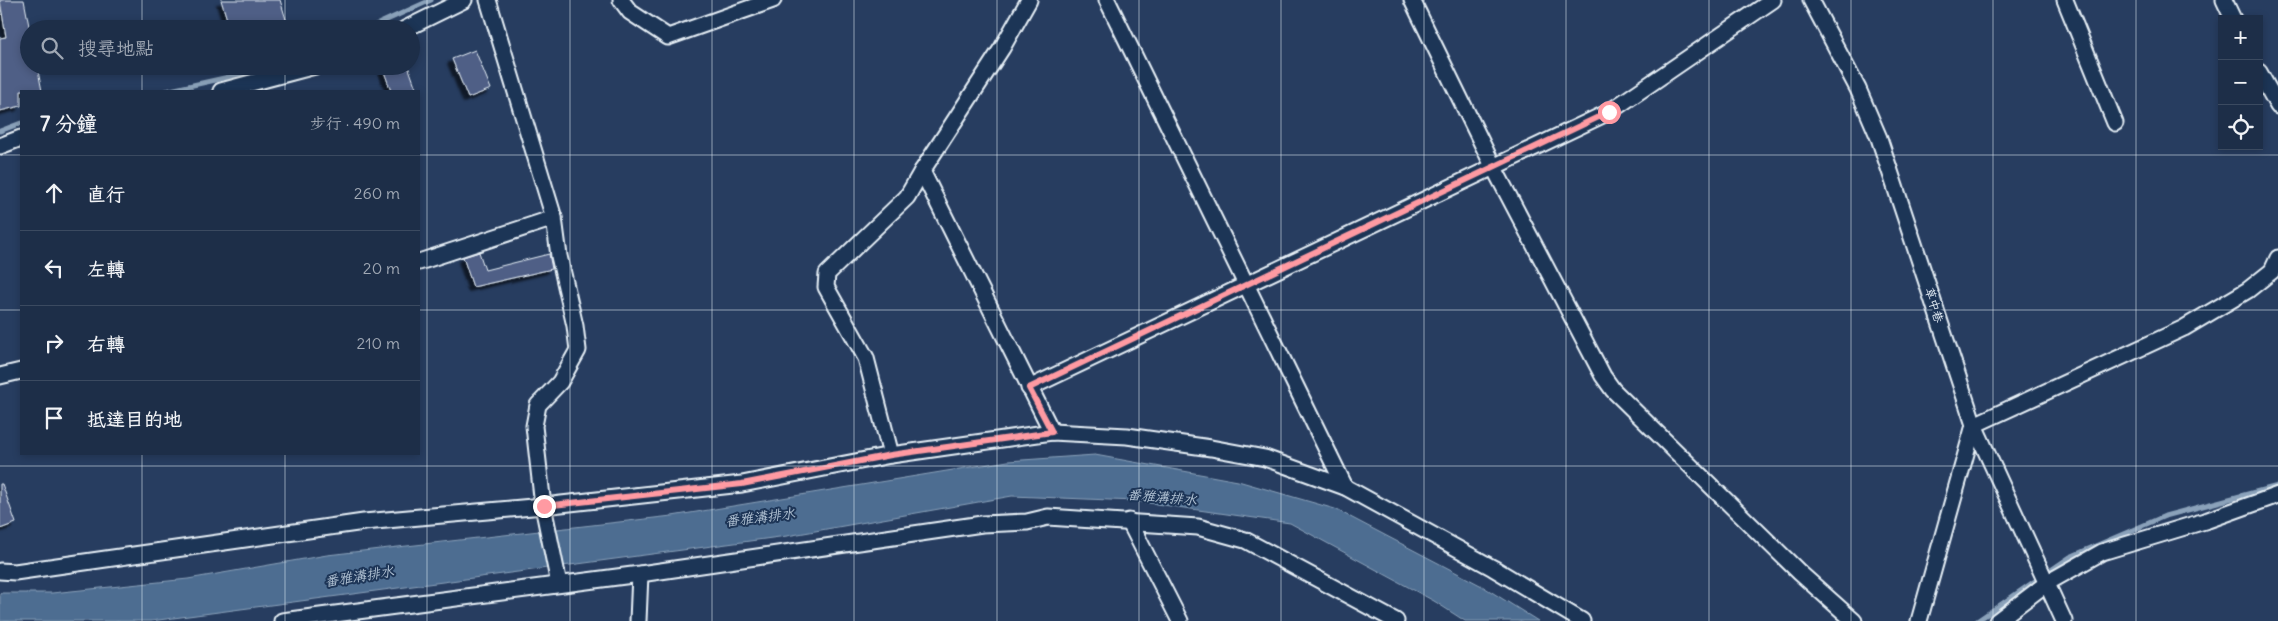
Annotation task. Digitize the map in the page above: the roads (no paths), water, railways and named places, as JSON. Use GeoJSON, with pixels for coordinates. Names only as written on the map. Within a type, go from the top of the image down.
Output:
{"type":"FeatureCollection","features":[{"type":"Feature","properties":{"kind":"street"},"geometry":{"type":"LineString","coordinates":[[420,22],[464,0]]}},
{"type":"Feature","properties":{"kind":"street"},"geometry":{"type":"LineString","coordinates":[[488,0],[554,218],[578,350],[560,382],[538,405],[534,426],[544,506],[559,584]]}},
{"type":"Feature","properties":{"kind":"street"},"geometry":{"type":"LineString","coordinates":[[621,0],[630,12],[668,37],[773,0]]}},
{"type":"Feature","properties":{"kind":"street"},"geometry":{"type":"LineString","coordinates":[[891,455],[866,358],[826,287],[827,274],[908,198],[922,171],[1002,48],[1029,0]]}},
{"type":"Feature","properties":{"kind":"street"},"geometry":{"type":"LineString","coordinates":[[1107,0],[1345,487]]}},
{"type":"Feature","properties":{"kind":"street"},"geometry":{"type":"LineString","coordinates":[[1412,0],[1494,168],[1602,376],[1613,390],[1800,573],[1854,621]]}},
{"type":"Feature","properties":{"kind":"street"},"geometry":{"type":"LineString","coordinates":[[1029,388],[1609,112],[1773,0]]}},
{"type":"Feature","properties":{"kind":"street","name":"草中巷"},"geometry":{"type":"LineString","coordinates":[[1812,0],[1858,89],[1879,138],[1974,424],[2064,621]]}},
{"type":"Feature","properties":{"kind":"street"},"geometry":{"type":"LineString","coordinates":[[2065,0],[2115,123]]}},
{"type":"Feature","properties":{"kind":"street"},"geometry":{"type":"LineString","coordinates":[[2224,0],[2231,15]]}},
{"type":"Feature","properties":{"kind":"street"},"geometry":{"type":"LineString","coordinates":[[225,90],[281,75]]}},
{"type":"Feature","properties":{"kind":"street"},"geometry":{"type":"LineString","coordinates":[[2263,79],[2278,106]]}},
{"type":"Feature","properties":{"kind":"street"},"geometry":{"type":"LineString","coordinates":[[0,146],[20,138]]}},
{"type":"Feature","properties":{"kind":"street"},"geometry":{"type":"LineString","coordinates":[[922,171],[1052,432]]}},
{"type":"Feature","properties":{"kind":"street"},"geometry":{"type":"LineString","coordinates":[[420,262],[554,218]]}},
{"type":"Feature","properties":{"kind":"street"},"geometry":{"type":"LineString","coordinates":[[1919,621],[1974,424],[2128,356],[2184,328],[2248,290],[2272,271],[2278,258]]}},
{"type":"Feature","properties":{"kind":"street"},"geometry":{"type":"LineString","coordinates":[[0,376],[20,371]]}},
{"type":"Feature","properties":{"kind":"street"},"geometry":{"type":"LineString","coordinates":[[0,570],[15,572],[364,522],[544,506],[742,484],[891,455],[1052,432],[1127,436],[1265,458],[1345,487],[1493,568],[1582,621]]}},
{"type":"Feature","properties":{"kind":"street"},"geometry":{"type":"LineString","coordinates":[[1997,621],[2047,583],[2102,552],[2225,514],[2278,495]]}},
{"type":"Feature","properties":{"kind":"street"},"geometry":{"type":"LineString","coordinates":[[282,621],[640,574],[982,524],[1027,522],[1048,517],[1198,527],[1245,540],[1396,621]]}},
{"type":"Feature","properties":{"kind":"street"},"geometry":{"type":"LineString","coordinates":[[1129,521],[1180,621]]}},
{"type":"Feature","properties":{"kind":"street"},"geometry":{"type":"LineString","coordinates":[[638,621],[640,574]]}},
{"type":"Feature","properties":{"kind":"water","name":"番雅溝排水"},"geometry":{"type":"Polygon","coordinates":[[[1095,455],[1238,481],[1335,509],[1482,586],[1538,621],[1465,621],[1434,601],[1290,523],[1135,501],[1012,496],[787,536],[151,621],[0,621],[0,593],[52,593],[188,579],[327,555],[672,516],[1008,461],[1095,455]]]}},
{"type":"Feature","properties":{"kind":"waterway"},"geometry":{"type":"LineString","coordinates":[[387,20],[431,0]]}},
{"type":"Feature","properties":{"kind":"waterway"},"geometry":{"type":"LineString","coordinates":[[170,90],[238,75]]}},
{"type":"Feature","properties":{"kind":"waterway"},"geometry":{"type":"LineString","coordinates":[[0,131],[20,123]]}},
{"type":"Feature","properties":{"kind":"waterway"},"geometry":{"type":"LineString","coordinates":[[1977,621],[2070,557],[2165,516],[2278,486]]}}]}
